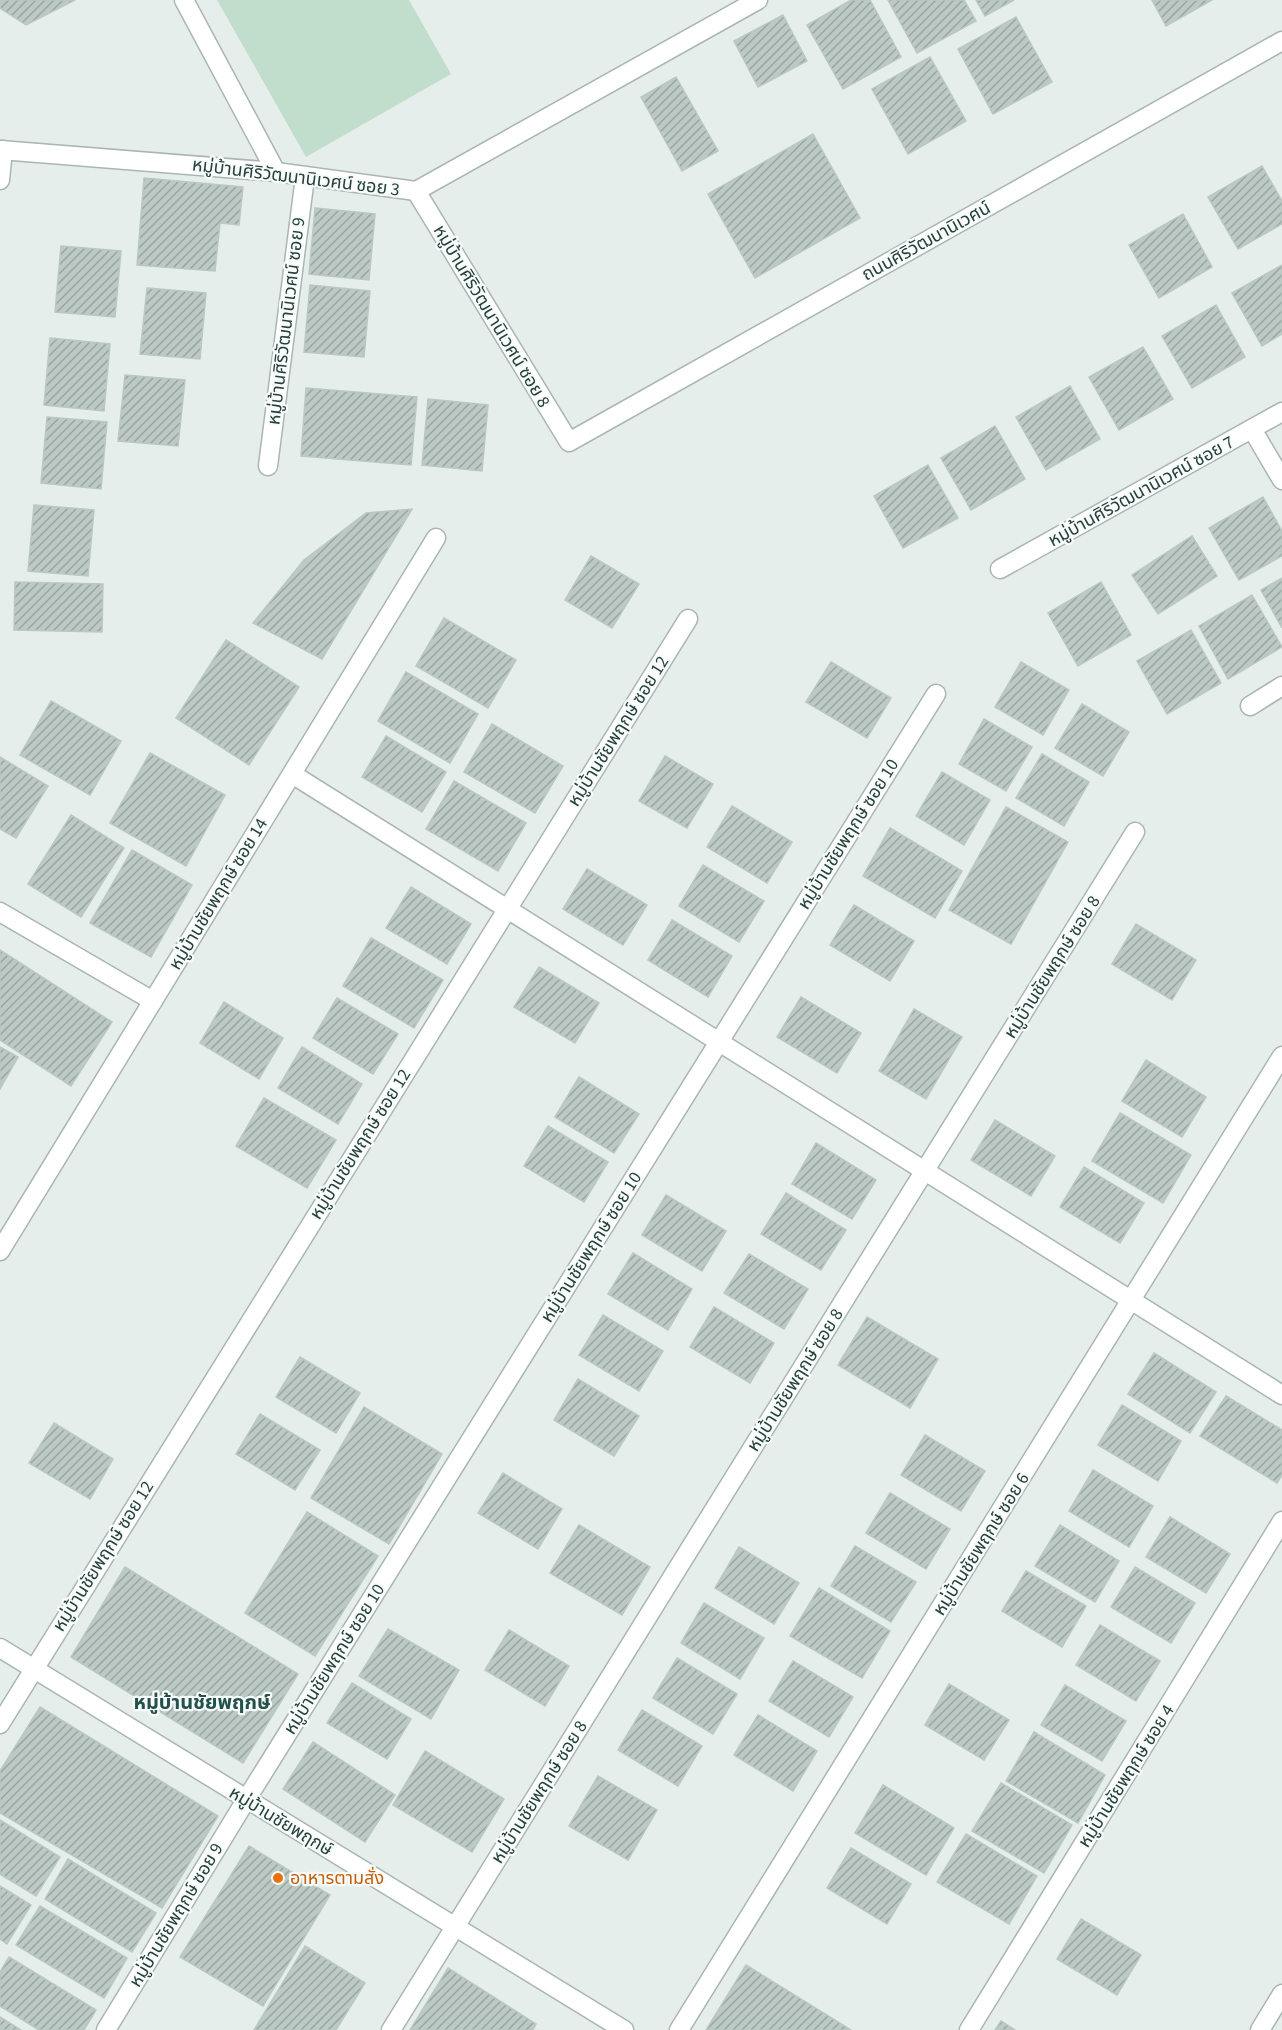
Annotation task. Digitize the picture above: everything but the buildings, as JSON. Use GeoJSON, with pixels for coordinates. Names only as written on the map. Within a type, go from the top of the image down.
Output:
{"type":"FeatureCollection","features":[{"type":"Feature","properties":{"kind":"street"},"geometry":{"type":"LineString","coordinates":[[184,0],[276,172]]}},
{"type":"Feature","properties":{"kind":"street","name":"หมู่บ้านศิริวัฒนานิเวศน์ ซอย 3"},"geometry":{"type":"LineString","coordinates":[[1,150],[276,172],[416,191],[758,0]]}},
{"type":"Feature","properties":{"kind":"street","name":"ถนนศิริวัฒนานิเวศน์"},"geometry":{"type":"LineString","coordinates":[[569,442],[1282,41]]}},
{"type":"Feature","properties":{"kind":"street"},"geometry":{"type":"LineString","coordinates":[[0,180],[1,150]]}},
{"type":"Feature","properties":{"kind":"street","name":"หมู่บ้านศิริวัฒนานิเวศน์ ซอย 9"},"geometry":{"type":"LineString","coordinates":[[268,466],[305,177]]}},
{"type":"Feature","properties":{"kind":"street","name":"หมู่บ้านศิริวัฒนานิเวศน์ ซอย 8"},"geometry":{"type":"LineString","coordinates":[[416,191],[569,442]]}},
{"type":"Feature","properties":{"kind":"street","name":"หมู่บ้านศิริวัฒนานิเวศน์ ซอย 7"},"geometry":{"type":"LineString","coordinates":[[1000,569],[1282,412]]}},
{"type":"Feature","properties":{"kind":"street"},"geometry":{"type":"LineString","coordinates":[[1252,429],[1282,480]]}},
{"type":"Feature","properties":{"kind":"street","name":"หมู่บ้านชัยพฤกษ์ ซอย 14"},"geometry":{"type":"LineString","coordinates":[[0,1251],[436,538]]}},
{"type":"Feature","properties":{"kind":"street","name":"หมู่บ้านชัยพฤกษ์ ซอย 12"},"geometry":{"type":"LineString","coordinates":[[0,1724],[688,619]]}},
{"type":"Feature","properties":{"kind":"street"},"geometry":{"type":"LineString","coordinates":[[1250,706],[1282,686]]}},
{"type":"Feature","properties":{"kind":"street","name":"หมู่บ้านชัยพฤกษ์ ซอย 10"},"geometry":{"type":"LineString","coordinates":[[246,1800],[936,694]]}},
{"type":"Feature","properties":{"kind":"street"},"geometry":{"type":"LineString","coordinates":[[292,774],[1282,1395]]}},
{"type":"Feature","properties":{"kind":"street","name":"หมู่บ้านชัยพฤกษ์ ซอย 8"},"geometry":{"type":"LineString","coordinates":[[391,2030],[1135,832]]}},
{"type":"Feature","properties":{"kind":"street"},"geometry":{"type":"LineString","coordinates":[[0,912],[153,1000]]}},
{"type":"Feature","properties":{"kind":"street","name":"หมู่บ้านชัยพฤกษ์ ซอย 6"},"geometry":{"type":"LineString","coordinates":[[679,2030],[1282,1056]]}},
{"type":"Feature","properties":{"kind":"street","name":"หมู่บ้านชัยพฤกษ์ ซอย 4"},"geometry":{"type":"LineString","coordinates":[[969,2030],[1282,1521]]}},
{"type":"Feature","properties":{"kind":"street","name":"หมู่บ้านชัยพฤกษ์"},"geometry":{"type":"LineString","coordinates":[[0,1648],[624,2030]]}},
{"type":"Feature","properties":{"kind":"street","name":"หมู่บ้านชัยพฤกษ์ ซอย 9"},"geometry":{"type":"LineString","coordinates":[[106,2030],[246,1800]]}},
{"type":"Feature","properties":{"kind":"street"},"geometry":{"type":"LineString","coordinates":[[1260,2030],[1282,1994]]}},
{"type":"Feature","properties":{"kind":"green space"},"geometry":{"type":"Polygon","coordinates":[[[217,0],[409,0],[451,74],[306,157],[217,0]]]}},
{"type":"Feature","properties":{"kind":"place","name":"อาหารตามสั่ง"},"geometry":{"type":"Point","coordinates":[278,1878]}},
{"type":"Feature","properties":{"kind":"district","name":"หมู่บ้านชัยพฤกษ์"},"geometry":{"type":"Point","coordinates":[202,1702]}}]}
